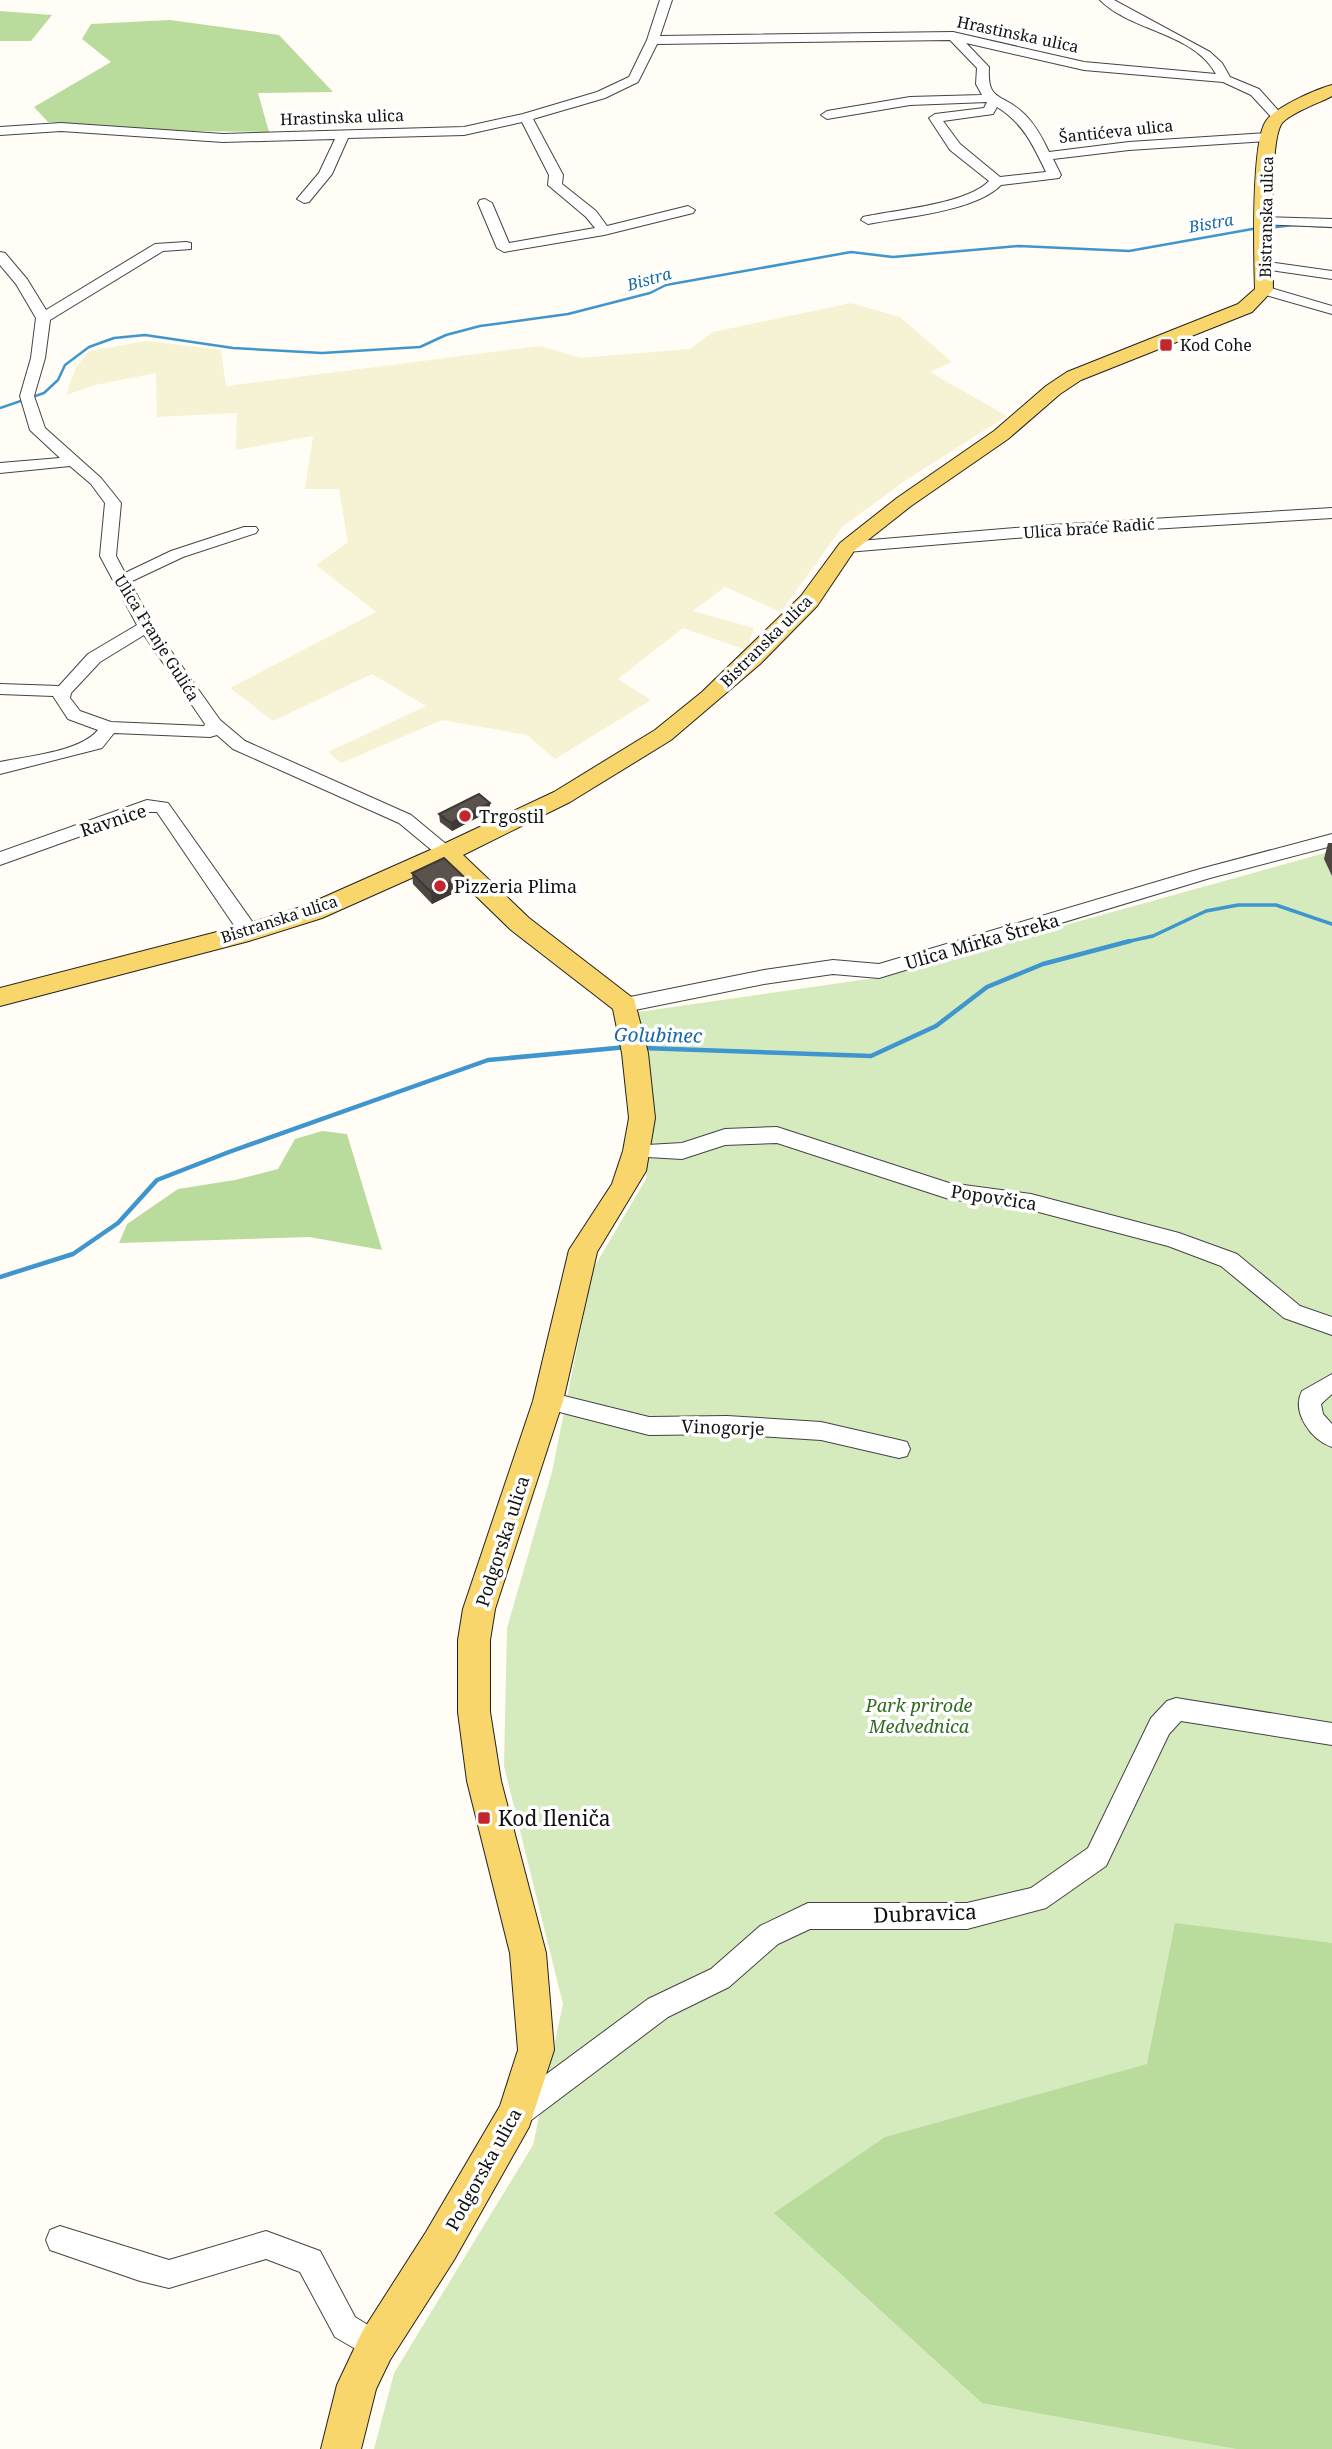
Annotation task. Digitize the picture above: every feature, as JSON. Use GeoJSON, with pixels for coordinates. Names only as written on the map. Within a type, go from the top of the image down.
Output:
{"type":"FeatureCollection","features":[{"type":"Feature","properties":{"kind":"main road"},"geometry":{"type":"LineString","coordinates":[[1278,117],[1332,90]]}},
{"type":"Feature","properties":{"kind":"main road","name":"Bistranska ulica"},"geometry":{"type":"LineString","coordinates":[[0,997],[249,932],[313,912],[446,853],[562,797],[663,734],[752,659],[809,601],[847,547],[904,502],[1001,435],[1053,390],[1074,376],[1245,308],[1264,290],[1262,265],[1267,137],[1278,117]]}},
{"type":"Feature","properties":{"kind":"main road"},"geometry":{"type":"LineString","coordinates":[[446,853],[520,924],[625,1005]]}},
{"type":"Feature","properties":{"kind":"main road","name":"Podgorska ulica"},"geometry":{"type":"LineString","coordinates":[[341,2449],[357,2385],[376,2346],[440,2246],[516,2114],[536,2050],[528,1953],[484,1781],[474,1712],[474,1640],[479,1609],[548,1401],[583,1250],[623,1189],[638,1151],[642,1118],[634,1048],[625,1005]]}},
{"type":"Feature","properties":{"kind":"street","name":"Hrastinska ulica"},"geometry":{"type":"LineString","coordinates":[[0,131],[61,127],[223,138],[464,131],[526,117],[601,95],[634,79],[653,40],[666,0]]}},
{"type":"Feature","properties":{"kind":"street"},"geometry":{"type":"LineString","coordinates":[[1106,0],[1194,46],[1221,66],[1225,79]]}},
{"type":"Feature","properties":{"kind":"street","name":"Hrastinska ulica"},"geometry":{"type":"LineString","coordinates":[[653,40],[953,36],[1084,66],[1225,79],[1255,93],[1278,117]]}},
{"type":"Feature","properties":{"kind":"street"},"geometry":{"type":"LineString","coordinates":[[953,36],[983,67],[982,84],[992,100],[989,111],[937,117],[937,124],[956,147],[998,181],[1054,175],[1045,156]]}},
{"type":"Feature","properties":{"kind":"street"},"geometry":{"type":"LineString","coordinates":[[827,115],[910,101],[992,100]]}},
{"type":"Feature","properties":{"kind":"street","name":"Šantićeva ulica"},"geometry":{"type":"LineString","coordinates":[[992,100],[1016,113],[1033,132],[1045,156],[1129,146],[1267,137]]}},
{"type":"Feature","properties":{"kind":"street"},"geometry":{"type":"LineString","coordinates":[[526,117],[556,175],[555,185],[591,214],[604,232]]}},
{"type":"Feature","properties":{"kind":"street"},"geometry":{"type":"LineString","coordinates":[[304,199],[325,174],[343,135]]}},
{"type":"Feature","properties":{"kind":"street"},"geometry":{"type":"LineString","coordinates":[[868,220],[977,197],[990,191],[998,181]]}},
{"type":"Feature","properties":{"kind":"street"},"geometry":{"type":"LineString","coordinates":[[485,203],[504,248],[604,232],[688,210]]}},
{"type":"Feature","properties":{"kind":"street"},"geometry":{"type":"LineString","coordinates":[[1264,225],[1332,223]]}},
{"type":"Feature","properties":{"kind":"street"},"geometry":{"type":"LineString","coordinates":[[0,256],[6,269],[43,318],[160,247],[186,246]]}},
{"type":"Feature","properties":{"kind":"street"},"geometry":{"type":"LineString","coordinates":[[1262,265],[1332,275]]}},
{"type":"Feature","properties":{"kind":"street"},"geometry":{"type":"LineString","coordinates":[[1264,290],[1332,310]]}},
{"type":"Feature","properties":{"kind":"street","name":"Ulica Franje Gulića"},"geometry":{"type":"LineString","coordinates":[[43,318],[38,358],[27,396],[29,409],[38,430],[96,481],[113,503],[108,556],[146,626],[214,724],[239,745],[405,819],[446,853]]}},
{"type":"Feature","properties":{"kind":"street"},"geometry":{"type":"LineString","coordinates":[[0,468],[72,461]]}},
{"type":"Feature","properties":{"kind":"street","name":"Ulica braće Radić"},"geometry":{"type":"LineString","coordinates":[[847,547],[1052,530],[1332,513]]}},
{"type":"Feature","properties":{"kind":"street"},"geometry":{"type":"LineString","coordinates":[[121,581],[177,554],[250,530]]}},
{"type":"Feature","properties":{"kind":"street"},"geometry":{"type":"LineString","coordinates":[[146,626],[94,658],[63,691],[61,698],[74,715],[109,729],[126,727],[210,732],[214,724]]}},
{"type":"Feature","properties":{"kind":"street"},"geometry":{"type":"LineString","coordinates":[[0,689],[63,691]]}},
{"type":"Feature","properties":{"kind":"street"},"geometry":{"type":"LineString","coordinates":[[0,768],[96,744],[109,729]]}},
{"type":"Feature","properties":{"kind":"street","name":"Ravnice"},"geometry":{"type":"LineString","coordinates":[[0,859],[147,806],[162,807],[249,932]]}},
{"type":"Feature","properties":{"kind":"street","name":"Ulica Mirka Štreka"},"geometry":{"type":"LineString","coordinates":[[625,1005],[787,973],[834,967],[879,971],[1206,873],[1332,840]]}},
{"type":"Feature","properties":{"kind":"street","name":"Popovčica"},"geometry":{"type":"LineString","coordinates":[[638,1151],[682,1151],[724,1137],[777,1135],[949,1191],[1031,1202],[1172,1239],[1229,1260],[1292,1312],[1332,1326]]}},
{"type":"Feature","properties":{"kind":"street"},"geometry":{"type":"LineString","coordinates":[[1332,1383],[1310,1397],[1309,1408],[1313,1421],[1332,1438]]}},
{"type":"Feature","properties":{"kind":"street","name":"Vinogorje"},"geometry":{"type":"LineString","coordinates":[[548,1401],[649,1426],[727,1425],[821,1431],[899,1449]]}},
{"type":"Feature","properties":{"kind":"street","name":"Dubravica"},"geometry":{"type":"LineString","coordinates":[[516,2114],[658,2008],[720,1978],[769,1935],[808,1916],[967,1916],[1037,1899],[1097,1857],[1160,1726],[1176,1709],[1332,1734]]}},
{"type":"Feature","properties":{"kind":"street"},"geometry":{"type":"LineString","coordinates":[[60,2240],[169,2274],[266,2245],[310,2260],[345,2327],[376,2346]]}},
{"type":"Feature","properties":{"kind":"shaded area"},"geometry":{"type":"Polygon","coordinates":[[[851,303],[900,317],[952,362],[930,372],[1007,416],[906,480],[842,527],[781,612],[725,587],[693,611],[754,628],[746,650],[683,628],[618,679],[651,700],[555,759],[527,735],[442,720],[341,763],[328,752],[426,706],[372,674],[273,721],[230,688],[376,612],[316,565],[348,542],[339,489],[305,489],[313,436],[236,450],[237,413],[157,417],[156,373],[95,385],[66,395],[76,367],[89,351],[147,341],[221,350],[226,386],[540,346],[581,358],[690,349],[713,332],[851,303]]]}},
{"type":"Feature","properties":{"kind":"green space"},"geometry":{"type":"Polygon","coordinates":[[[0,11],[52,15],[31,41],[0,41],[0,11]]]}},
{"type":"Feature","properties":{"kind":"green space"},"geometry":{"type":"Polygon","coordinates":[[[170,20],[279,35],[333,92],[258,93],[269,132],[180,131],[48,122],[34,107],[111,62],[82,39],[91,24],[170,20]]]}},
{"type":"Feature","properties":{"kind":"green space","name":"Park prirode Medvednica"},"geometry":{"type":"Polygon","coordinates":[[[1332,851],[1332,2449],[374,2449],[394,2373],[533,2145],[563,2004],[504,1766],[507,1628],[552,1472],[593,1269],[646,1179],[652,1098],[638,1012],[875,978],[1332,851]]]}},
{"type":"Feature","properties":{"kind":"green space"},"geometry":{"type":"Polygon","coordinates":[[[322,1131],[347,1134],[382,1250],[309,1237],[119,1243],[127,1224],[178,1189],[235,1180],[278,1169],[295,1139],[322,1131]]]}},
{"type":"Feature","properties":{"kind":"green space"},"geometry":{"type":"Polygon","coordinates":[[[1175,1923],[1332,1943],[1332,2449],[1237,2449],[982,2403],[774,2213],[885,2137],[1147,2064],[1175,1923]]]}},
{"type":"Feature","properties":{"kind":"building"},"geometry":{"type":"Polygon","coordinates":[[[479,794],[490,803],[451,823],[439,814],[479,794]]]}},
{"type":"Feature","properties":{"kind":"building"},"geometry":{"type":"Polygon","coordinates":[[[444,858],[463,876],[431,892],[412,873],[444,858]]]}},
{"type":"Feature","properties":{"kind":"waterway","name":"Bistra"},"geometry":{"type":"LineString","coordinates":[[1267,228],[1294,225],[1332,227]]}},
{"type":"Feature","properties":{"kind":"waterway","name":"Bistra"},"geometry":{"type":"LineString","coordinates":[[0,408],[44,393],[58,380],[65,365],[89,347],[114,338],[145,335],[233,348],[322,353],[420,347],[446,335],[480,326],[568,314],[650,293],[666,285],[851,252],[893,257],[1019,246],[1129,251],[1258,228]]}},
{"type":"Feature","properties":{"kind":"waterway","name":"Golubinec"},"geometry":{"type":"LineString","coordinates":[[1129,941],[1153,936],[1206,911],[1238,905],[1276,905],[1332,924]]}},
{"type":"Feature","properties":{"kind":"waterway","name":"Golubinec"},"geometry":{"type":"LineString","coordinates":[[642,1048],[871,1056],[936,1026],[987,987],[1043,964],[1129,941]]}},
{"type":"Feature","properties":{"kind":"waterway","name":"Golubinec"},"geometry":{"type":"LineString","coordinates":[[1121,943],[1129,941]]}},
{"type":"Feature","properties":{"kind":"waterway","name":"Golubinec"},"geometry":{"type":"LineString","coordinates":[[0,1277],[73,1254],[118,1223],[157,1180],[229,1152],[488,1060],[627,1047]]}},
{"type":"Feature","properties":{"kind":"place","name":"Kod Cohe"},"geometry":{"type":"Point","coordinates":[1166,345]}},
{"type":"Feature","properties":{"kind":"place","name":"Trgostil"},"geometry":{"type":"Point","coordinates":[465,816]}},
{"type":"Feature","properties":{"kind":"place","name":"Pizzeria Plima"},"geometry":{"type":"Point","coordinates":[440,886]}},
{"type":"Feature","properties":{"kind":"place","name":"Kod Ileniča"},"geometry":{"type":"Point","coordinates":[484,1818]}}]}
